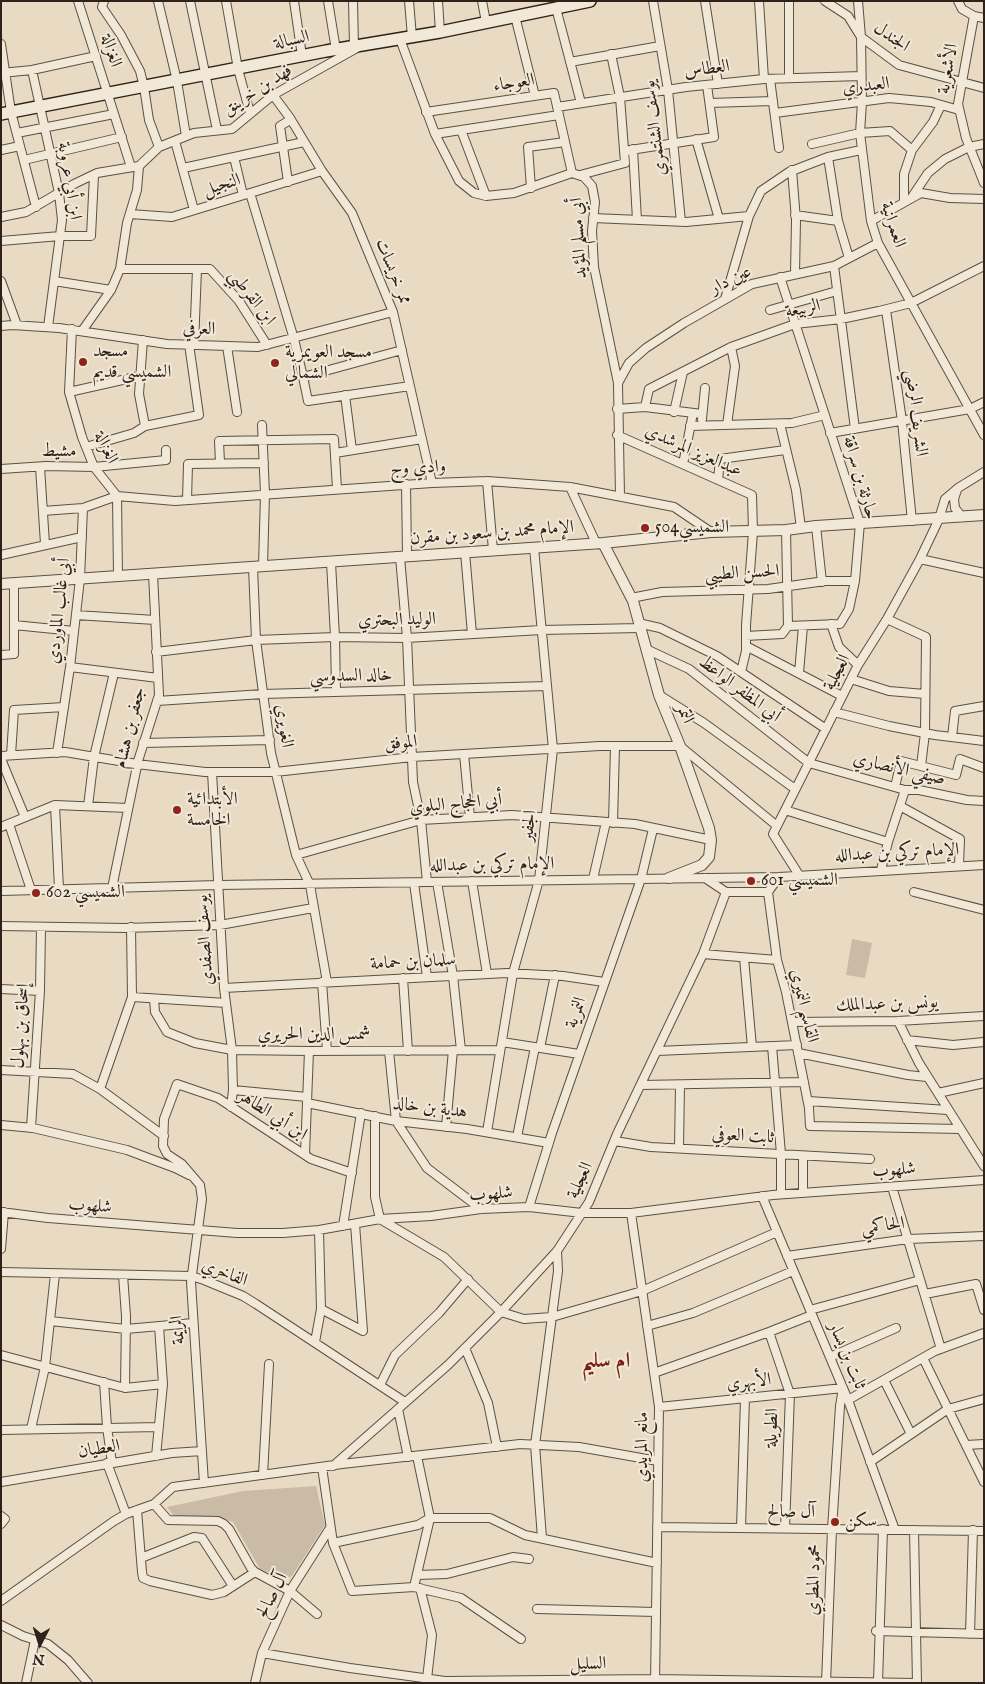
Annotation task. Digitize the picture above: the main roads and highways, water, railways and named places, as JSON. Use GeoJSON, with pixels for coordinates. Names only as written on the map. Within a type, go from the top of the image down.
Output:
{"type":"FeatureCollection","features":[{"type":"Feature","properties":{"kind":"main road","name":"السبالة"},"geometry":{"type":"LineString","coordinates":[[6,113],[302,56],[440,32],[515,16],[542,6],[556,8],[590,1]]}},
{"type":"Feature","properties":{"kind":"place","name":"مسجد الشميسي قديم"},"geometry":{"type":"Point","coordinates":[83,362]}},
{"type":"Feature","properties":{"kind":"place","name":"مسجد العويمرية الشمالي"},"geometry":{"type":"Point","coordinates":[275,363]}},
{"type":"Feature","properties":{"kind":"place","name":"الشميسي504"},"geometry":{"type":"Point","coordinates":[645,528]}},
{"type":"Feature","properties":{"kind":"place","name":"الأبتدائية الخامسة"},"geometry":{"type":"Point","coordinates":[177,810]}},
{"type":"Feature","properties":{"kind":"place","name":"الشميسي 601"},"geometry":{"type":"Point","coordinates":[751,881]}},
{"type":"Feature","properties":{"kind":"place","name":"الشميسي 602"},"geometry":{"type":"Point","coordinates":[36,893]}},
{"type":"Feature","properties":{"kind":"place","name":"سكن"},"geometry":{"type":"Point","coordinates":[835,1522]}},
{"type":"Feature","properties":{"kind":"district","name":"ام سليم"},"geometry":{"type":"Point","coordinates":[606,1362]}}]}
